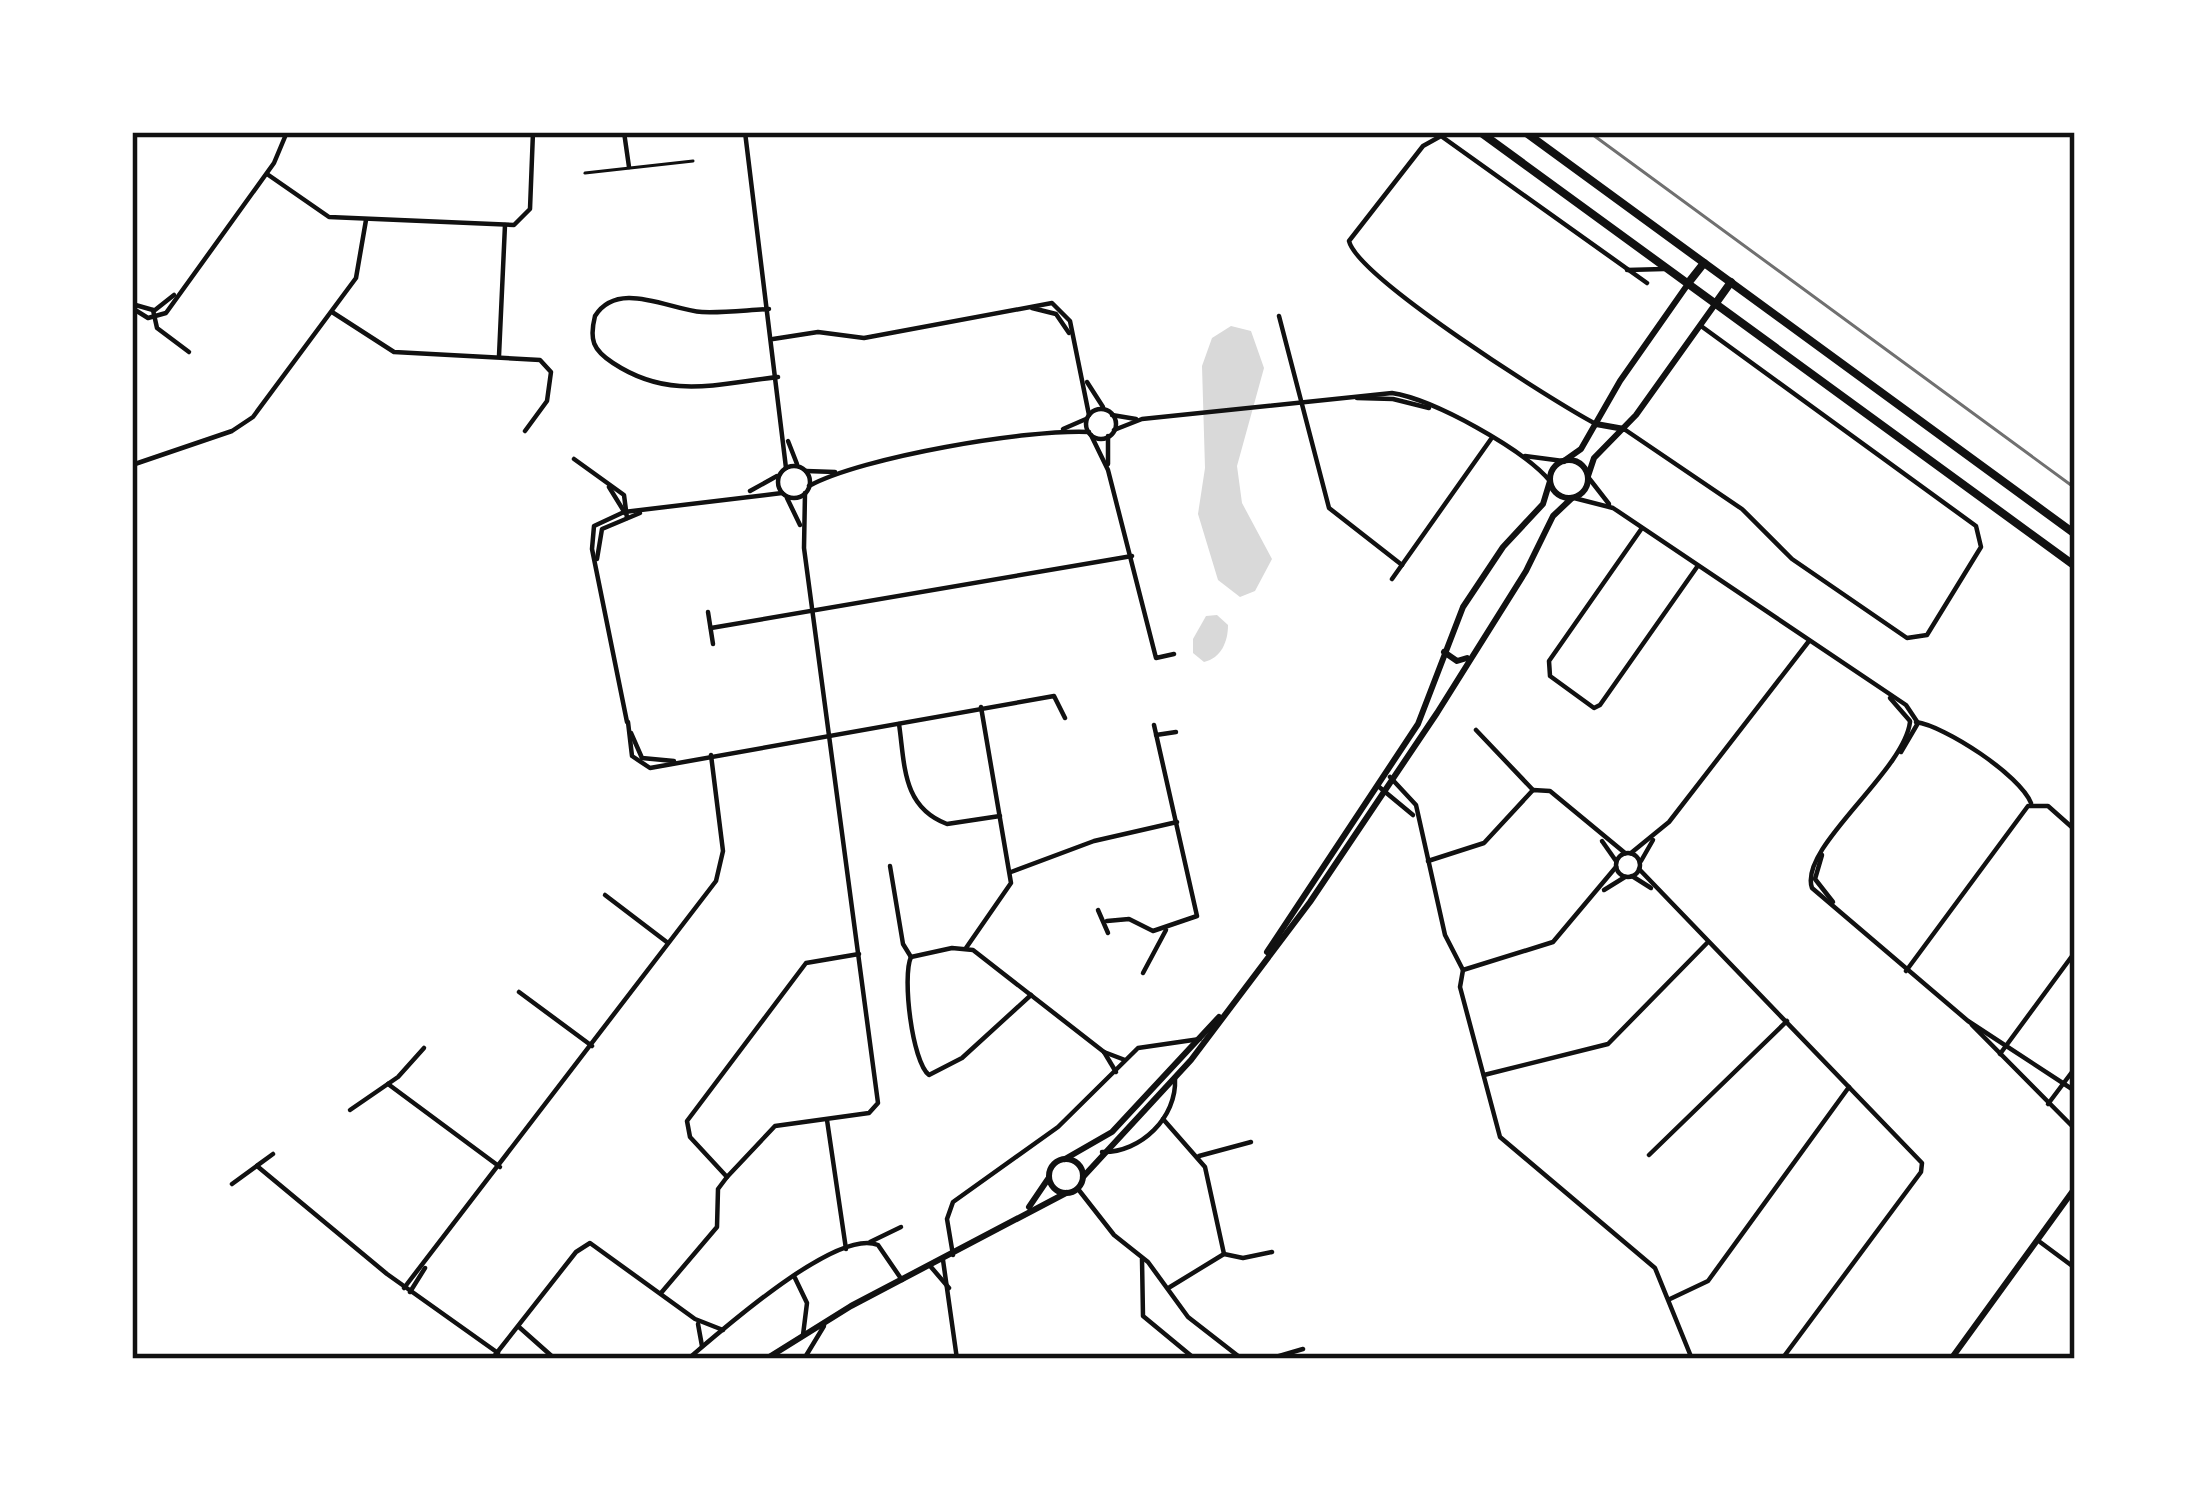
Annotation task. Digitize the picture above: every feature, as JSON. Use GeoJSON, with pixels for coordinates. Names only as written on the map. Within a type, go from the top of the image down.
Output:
{"type":"FeatureCollection","features":[{"type":"Feature","properties":{"kind":"highway"},"geometry":{"type":"LineString","coordinates":[[1480,132],[2075,566]]}},
{"type":"Feature","properties":{"kind":"highway"},"geometry":{"type":"LineString","coordinates":[[1525,132],[2075,535]]}},
{"type":"Feature","properties":{"kind":"highway"},"geometry":{"type":"LineString","coordinates":[[1689,282],[1704,262]]}},
{"type":"Feature","properties":{"kind":"highway"},"geometry":{"type":"LineString","coordinates":[[1716,303],[1731,282]]}},
{"type":"Feature","properties":{"kind":"street"},"geometry":{"type":"LineString","coordinates":[[153,314],[178,292],[267,174],[287,132]]}},
{"type":"Feature","properties":{"kind":"street"},"geometry":{"type":"LineString","coordinates":[[267,174],[322,214],[366,220],[519,223],[529,211],[533,132]]}},
{"type":"Feature","properties":{"kind":"street"},"geometry":{"type":"LineString","coordinates":[[624,132],[629,167]]}},
{"type":"Feature","properties":{"kind":"street"},"geometry":{"type":"LineString","coordinates":[[745,132],[786,436],[786,468]]}},
{"type":"Feature","properties":{"kind":"street"},"geometry":{"type":"LineString","coordinates":[[1647,283],[1450,140],[1435,137],[1353,234],[1352,253],[1412,303],[1596,424],[1624,429],[1742,509],[1792,559],[1907,638],[1927,635],[1982,536],[1700,325]]}},
{"type":"Feature","properties":{"kind":"street"},"geometry":{"type":"LineString","coordinates":[[132,465],[247,422],[360,268],[366,220]]}},
{"type":"Feature","properties":{"kind":"street"},"geometry":{"type":"LineString","coordinates":[[500,356],[505,225]]}},
{"type":"Feature","properties":{"kind":"street"},"geometry":{"type":"LineString","coordinates":[[1625,270],[1669,269]]}},
{"type":"Feature","properties":{"kind":"street"},"geometry":{"type":"LineString","coordinates":[[1252,976],[1425,711],[1463,607],[1503,547],[1543,504],[1563,461],[1581,449],[1689,282]]}},
{"type":"Feature","properties":{"kind":"street"},"geometry":{"type":"LineString","coordinates":[[770,310],[705,312],[648,300],[614,301],[598,311],[592,342],[598,353],[629,374],[673,390],[778,377]]}},
{"type":"Feature","properties":{"kind":"street"},"geometry":{"type":"LineString","coordinates":[[773,339],[818,332],[864,338],[1052,303],[1064,316],[1075,344],[1090,434],[1108,470],[1156,658],[1174,654]]}},
{"type":"Feature","properties":{"kind":"street"},"geometry":{"type":"LineString","coordinates":[[770,1357],[1027,1210],[1078,1189],[1102,1152],[1175,1078],[1386,792],[1526,571],[1553,516],[1586,488],[1594,458],[1624,429],[1716,303]]}},
{"type":"Feature","properties":{"kind":"street"},"geometry":{"type":"LineString","coordinates":[[132,306],[153,314],[160,332],[189,352]]}},
{"type":"Feature","properties":{"kind":"street"},"geometry":{"type":"LineString","coordinates":[[332,312],[386,350],[536,358],[551,372],[547,400],[525,431]]}},
{"type":"Feature","properties":{"kind":"street"},"geometry":{"type":"LineString","coordinates":[[1279,316],[1329,508],[1402,565]]}},
{"type":"Feature","properties":{"kind":"street"},"geometry":{"type":"LineString","coordinates":[[1084,377],[1112,415],[1142,419],[1393,398],[1437,410],[1520,454],[1550,481],[1556,493],[1612,508]]}},
{"type":"Feature","properties":{"kind":"street"},"geometry":{"type":"LineString","coordinates":[[786,436],[798,466],[806,471],[841,472],[1058,431],[1104,409]]}},
{"type":"Feature","properties":{"kind":"street"},"geometry":{"type":"LineString","coordinates":[[1108,470],[1112,415]]}},
{"type":"Feature","properties":{"kind":"street"},"geometry":{"type":"LineString","coordinates":[[1058,431],[1111,433],[1142,419]]}},
{"type":"Feature","properties":{"kind":"street"},"geometry":{"type":"LineString","coordinates":[[1392,579],[1491,439]]}},
{"type":"Feature","properties":{"kind":"street"},"geometry":{"type":"LineString","coordinates":[[1520,454],[1582,465],[1612,508],[1906,704],[1914,722]]}},
{"type":"Feature","properties":{"kind":"street"},"geometry":{"type":"LineString","coordinates":[[574,459],[605,483],[626,514]]}},
{"type":"Feature","properties":{"kind":"street"},"geometry":{"type":"LineString","coordinates":[[745,493],[786,468],[798,466]]}},
{"type":"Feature","properties":{"kind":"street"},"geometry":{"type":"LineString","coordinates":[[661,1292],[715,1231],[718,1189],[771,1128],[869,1113],[878,1103],[802,531],[806,471]]}},
{"type":"Feature","properties":{"kind":"street"},"geometry":{"type":"LineString","coordinates":[[841,472],[807,490],[745,493],[626,514],[602,529],[597,561],[628,722],[629,750],[639,764],[659,767],[1054,696],[1062,687]]}},
{"type":"Feature","properties":{"kind":"street"},"geometry":{"type":"LineString","coordinates":[[779,475],[802,531]]}},
{"type":"Feature","properties":{"kind":"street"},"geometry":{"type":"LineString","coordinates":[[1642,528],[1550,661],[1550,676],[1565,691],[1594,708],[1600,705],[1697,567]]}},
{"type":"Feature","properties":{"kind":"street"},"geometry":{"type":"LineString","coordinates":[[711,628],[1132,556]]}},
{"type":"Feature","properties":{"kind":"street"},"geometry":{"type":"LineString","coordinates":[[708,612],[713,644]]}},
{"type":"Feature","properties":{"kind":"street"},"geometry":{"type":"LineString","coordinates":[[1599,893],[1639,865],[1656,835],[1808,641]]}},
{"type":"Feature","properties":{"kind":"street"},"geometry":{"type":"LineString","coordinates":[[1444,652],[1457,661],[1474,652]]}},
{"type":"Feature","properties":{"kind":"street"},"geometry":{"type":"LineString","coordinates":[[1054,696],[1065,718]]}},
{"type":"Feature","properties":{"kind":"street"},"geometry":{"type":"LineString","coordinates":[[970,949],[1008,891],[1010,872],[981,707]]}},
{"type":"Feature","properties":{"kind":"street"},"geometry":{"type":"LineString","coordinates":[[899,722],[909,790],[919,807],[947,824],[1000,815]]}},
{"type":"Feature","properties":{"kind":"street"},"geometry":{"type":"LineString","coordinates":[[1914,722],[1892,761],[1828,845],[1812,880],[1906,971],[1968,1021],[2075,1129]]}},
{"type":"Feature","properties":{"kind":"street"},"geometry":{"type":"LineString","coordinates":[[1914,722],[1940,729],[2018,782],[2032,804]]}},
{"type":"Feature","properties":{"kind":"street"},"geometry":{"type":"LineString","coordinates":[[1107,921],[1129,919],[1150,932],[1194,921],[1198,914],[1154,725]]}},
{"type":"Feature","properties":{"kind":"street"},"geometry":{"type":"LineString","coordinates":[[1476,730],[1533,790],[1550,790],[1598,836],[1629,876],[1655,891],[1708,942],[1918,1156],[1922,1172],[1782,1359]]}},
{"type":"Feature","properties":{"kind":"street"},"geometry":{"type":"LineString","coordinates":[[1156,735],[1177,731]]}},
{"type":"Feature","properties":{"kind":"street"},"geometry":{"type":"LineString","coordinates":[[407,1290],[712,887],[722,864],[711,755]]}},
{"type":"Feature","properties":{"kind":"street"},"geometry":{"type":"LineString","coordinates":[[1385,774],[1414,799],[1452,958],[1463,970]]}},
{"type":"Feature","properties":{"kind":"street"},"geometry":{"type":"LineString","coordinates":[[1378,786],[1417,820]]}},
{"type":"Feature","properties":{"kind":"street"},"geometry":{"type":"LineString","coordinates":[[1427,861],[1484,843],[1533,790]]}},
{"type":"Feature","properties":{"kind":"street"},"geometry":{"type":"LineString","coordinates":[[1906,971],[2032,804]]}},
{"type":"Feature","properties":{"kind":"street"},"geometry":{"type":"LineString","coordinates":[[2032,804],[2048,806],[2075,830]]}},
{"type":"Feature","properties":{"kind":"street"},"geometry":{"type":"LineString","coordinates":[[1010,872],[1094,841],[1177,822]]}},
{"type":"Feature","properties":{"kind":"street"},"geometry":{"type":"LineString","coordinates":[[1463,970],[1541,950],[1599,893],[1628,853],[1656,835]]}},
{"type":"Feature","properties":{"kind":"street"},"geometry":{"type":"LineString","coordinates":[[1598,836],[1628,853],[1655,891]]}},
{"type":"Feature","properties":{"kind":"street"},"geometry":{"type":"LineString","coordinates":[[890,866],[903,944],[911,956],[906,974],[917,1059],[929,1075],[962,1058],[1031,994]]}},
{"type":"Feature","properties":{"kind":"street"},"geometry":{"type":"LineString","coordinates":[[605,896],[669,944]]}},
{"type":"Feature","properties":{"kind":"street"},"geometry":{"type":"LineString","coordinates":[[1098,910],[1107,921],[1108,933]]}},
{"type":"Feature","properties":{"kind":"street"},"geometry":{"type":"LineString","coordinates":[[1143,973],[1166,929]]}},
{"type":"Feature","properties":{"kind":"street"},"geometry":{"type":"LineString","coordinates":[[1482,1075],[1608,1044],[1708,942]]}},
{"type":"Feature","properties":{"kind":"street"},"geometry":{"type":"LineString","coordinates":[[911,956],[970,949],[1104,1052],[1126,1060]]}},
{"type":"Feature","properties":{"kind":"street"},"geometry":{"type":"LineString","coordinates":[[2000,1055],[2075,952]]}},
{"type":"Feature","properties":{"kind":"street"},"geometry":{"type":"LineString","coordinates":[[727,1177],[686,1126],[806,963],[859,954]]}},
{"type":"Feature","properties":{"kind":"street"},"geometry":{"type":"LineString","coordinates":[[1463,970],[1460,987],[1500,1137],[1654,1268],[1692,1359]]}},
{"type":"Feature","properties":{"kind":"street"},"geometry":{"type":"LineString","coordinates":[[519,992],[592,1046]]}},
{"type":"Feature","properties":{"kind":"street"},"geometry":{"type":"LineString","coordinates":[[1027,1210],[1052,1166],[1112,1132],[1232,1004]]}},
{"type":"Feature","properties":{"kind":"street"},"geometry":{"type":"LineString","coordinates":[[1968,1021],[2075,1090]]}},
{"type":"Feature","properties":{"kind":"street"},"geometry":{"type":"LineString","coordinates":[[1649,1155],[1787,1022]]}},
{"type":"Feature","properties":{"kind":"street"},"geometry":{"type":"LineString","coordinates":[[953,1255],[947,1219],[953,1202],[1036,1145],[1143,1046],[1200,1039]]}},
{"type":"Feature","properties":{"kind":"street"},"geometry":{"type":"LineString","coordinates":[[350,1110],[388,1084],[424,1048]]}},
{"type":"Feature","properties":{"kind":"street"},"geometry":{"type":"LineString","coordinates":[[1104,1052],[1115,1072]]}},
{"type":"Feature","properties":{"kind":"street"},"geometry":{"type":"LineString","coordinates":[[2048,1104],[2075,1068]]}},
{"type":"Feature","properties":{"kind":"street"},"geometry":{"type":"LineString","coordinates":[[1102,1152],[1134,1147],[1163,1118],[1175,1102],[1175,1078]]}},
{"type":"Feature","properties":{"kind":"street"},"geometry":{"type":"LineString","coordinates":[[388,1084],[500,1167]]}},
{"type":"Feature","properties":{"kind":"street"},"geometry":{"type":"LineString","coordinates":[[1670,1299],[1708,1281],[1849,1087]]}},
{"type":"Feature","properties":{"kind":"street"},"geometry":{"type":"LineString","coordinates":[[836,1118],[847,1249]]}},
{"type":"Feature","properties":{"kind":"street"},"geometry":{"type":"LineString","coordinates":[[1163,1118],[1198,1156],[1224,1254]]}},
{"type":"Feature","properties":{"kind":"street"},"geometry":{"type":"LineString","coordinates":[[827,1120],[835,1144]]}},
{"type":"Feature","properties":{"kind":"street"},"geometry":{"type":"LineString","coordinates":[[1198,1156],[1251,1142]]}},
{"type":"Feature","properties":{"kind":"street"},"geometry":{"type":"LineString","coordinates":[[232,1184],[273,1154]]}},
{"type":"Feature","properties":{"kind":"street"},"geometry":{"type":"LineString","coordinates":[[1065,1159],[1076,1162],[1083,1177]]}},
{"type":"Feature","properties":{"kind":"street"},"geometry":{"type":"LineString","coordinates":[[257,1166],[494,1357],[577,1252],[590,1243],[695,1319],[723,1330]]}},
{"type":"Feature","properties":{"kind":"street"},"geometry":{"type":"LineString","coordinates":[[1049,1176],[1056,1190],[1066,1193]]}},
{"type":"Feature","properties":{"kind":"street"},"geometry":{"type":"LineString","coordinates":[[1951,1359],[2041,1242],[2075,1188]]}},
{"type":"Feature","properties":{"kind":"street"},"geometry":{"type":"LineString","coordinates":[[1078,1189],[1114,1234],[1168,1288],[1188,1317],[1242,1359]]}},
{"type":"Feature","properties":{"kind":"street"},"geometry":{"type":"LineString","coordinates":[[845,1222],[858,1244]]}},
{"type":"Feature","properties":{"kind":"street"},"geometry":{"type":"LineString","coordinates":[[688,1359],[794,1277],[901,1227]]}},
{"type":"Feature","properties":{"kind":"street"},"geometry":{"type":"LineString","coordinates":[[871,1242],[902,1280]]}},
{"type":"Feature","properties":{"kind":"street"},"geometry":{"type":"LineString","coordinates":[[2041,1242],[2075,1268]]}},
{"type":"Feature","properties":{"kind":"street"},"geometry":{"type":"LineString","coordinates":[[1168,1288],[1224,1254],[1243,1258],[1273,1252]]}},
{"type":"Feature","properties":{"kind":"street"},"geometry":{"type":"LineString","coordinates":[[1142,1258],[1143,1316],[1196,1359]]}},
{"type":"Feature","properties":{"kind":"street"},"geometry":{"type":"LineString","coordinates":[[943,1260],[957,1359]]}},
{"type":"Feature","properties":{"kind":"street"},"geometry":{"type":"LineString","coordinates":[[931,1267],[949,1288]]}},
{"type":"Feature","properties":{"kind":"street"},"geometry":{"type":"LineString","coordinates":[[794,1277],[807,1303],[802,1335]]}},
{"type":"Feature","properties":{"kind":"street"},"geometry":{"type":"LineString","coordinates":[[695,1319],[705,1335],[702,1347]]}},
{"type":"Feature","properties":{"kind":"street"},"geometry":{"type":"LineString","coordinates":[[804,1359],[826,1321]]}},
{"type":"Feature","properties":{"kind":"street"},"geometry":{"type":"LineString","coordinates":[[516,1331],[555,1359]]}},
{"type":"Feature","properties":{"kind":"street"},"geometry":{"type":"LineString","coordinates":[[1269,1359],[1303,1349]]}},
{"type":"Feature","properties":{"kind":"lane"},"geometry":{"type":"LineString","coordinates":[[585,173],[693,161]]}},
{"type":"Feature","properties":{"kind":"shaded area"},"geometry":{"type":"Polygon","coordinates":[[[1231,326],[1251,331],[1264,368],[1237,466],[1242,503],[1272,559],[1255,591],[1240,597],[1218,580],[1198,514],[1205,468],[1202,366],[1212,338],[1231,326]]]}},
{"type":"Feature","properties":{"kind":"shaded area"},"geometry":{"type":"Polygon","coordinates":[[[1217,615],[1228,625],[1227,637],[1219,653],[1204,662],[1193,653],[1193,639],[1206,616],[1217,615]]]}},
{"type":"Feature","properties":{"kind":"railway"},"geometry":{"type":"LineString","coordinates":[[1589,132],[2075,488]]}}]}
